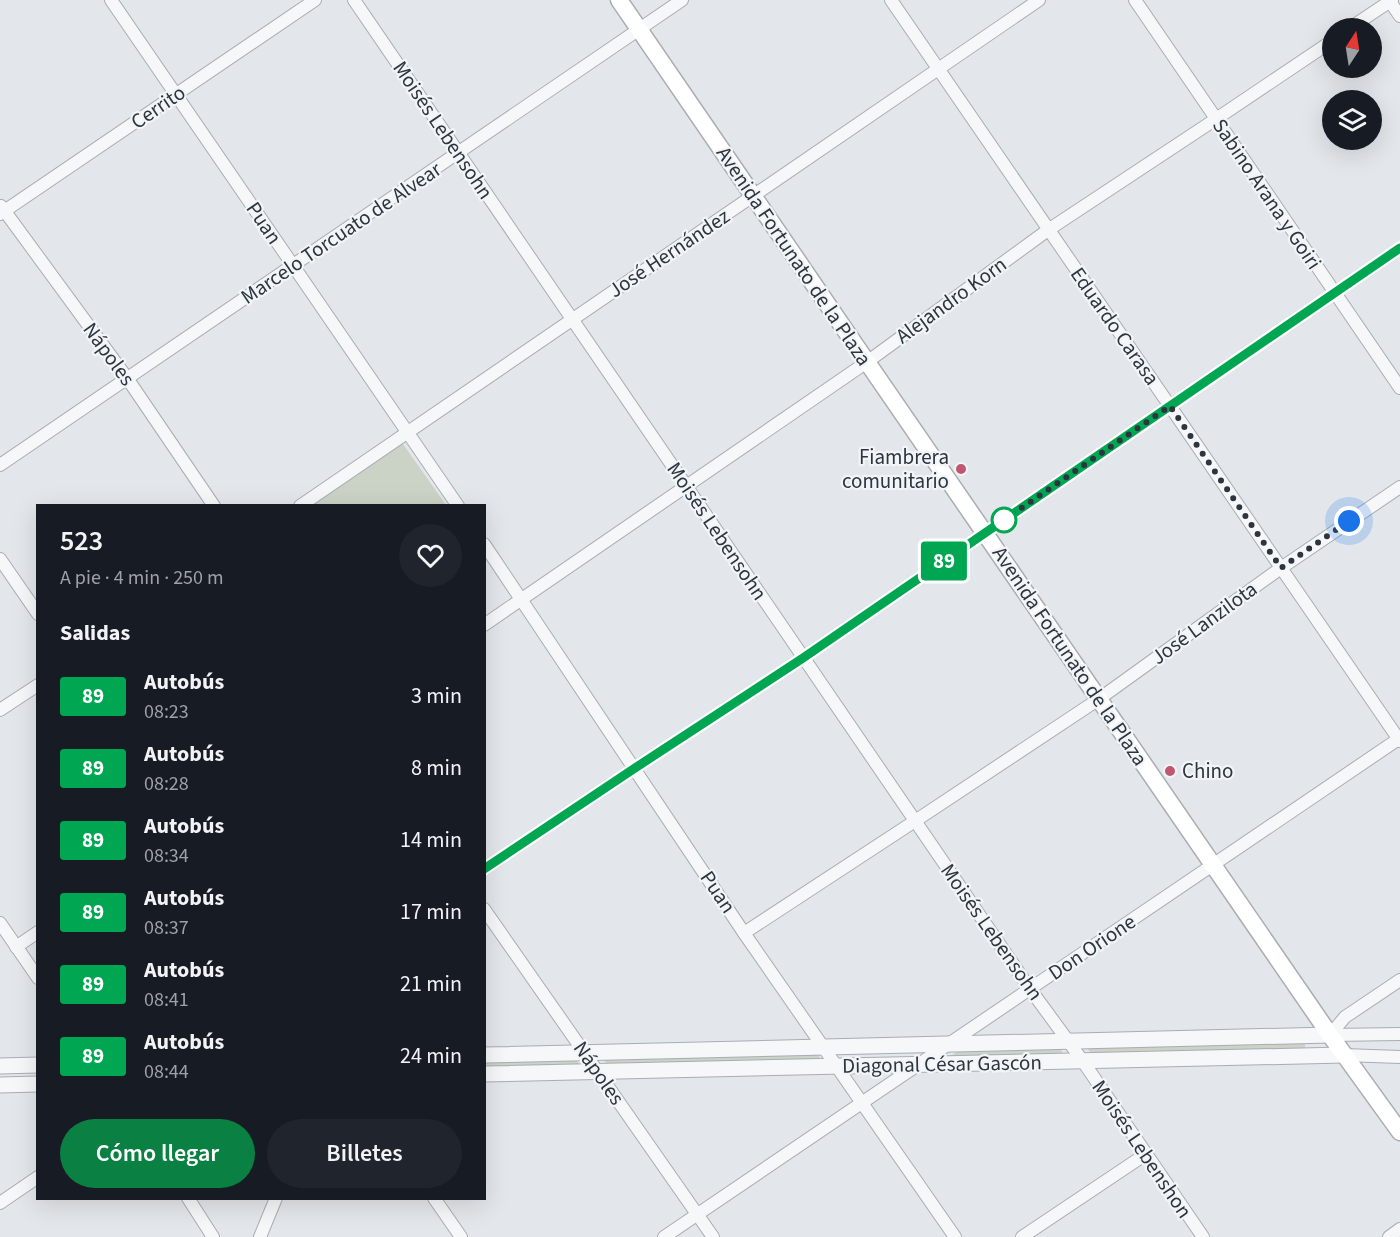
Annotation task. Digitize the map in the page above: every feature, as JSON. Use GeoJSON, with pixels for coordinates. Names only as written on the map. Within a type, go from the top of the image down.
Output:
{"type":"FeatureCollection","features":[{"type":"Feature","properties":{"kind":"main road","name":"Avenida Fortunato de la Plaza"},"geometry":{"type":"LineString","coordinates":[[620,0],[1330,1035],[1400,1132]]}},
{"type":"Feature","properties":{"kind":"street","name":"Puan"},"geometry":{"type":"LineString","coordinates":[[111,0],[457,504]]}},
{"type":"Feature","properties":{"kind":"street","name":"Cerrito"},"geometry":{"type":"LineString","coordinates":[[1,210],[315,0]]}},
{"type":"Feature","properties":{"kind":"street","name":"Moisés Lebensohn"},"geometry":{"type":"LineString","coordinates":[[354,0],[1030,989],[1082,1060]]}},
{"type":"Feature","properties":{"kind":"street","name":"Marcelo Torcuato de Alvear"},"geometry":{"type":"LineString","coordinates":[[0,465],[682,0]]}},
{"type":"Feature","properties":{"kind":"street","name":"Eduardo Carasa"},"geometry":{"type":"LineString","coordinates":[[891,0],[1399,739]]}},
{"type":"Feature","properties":{"kind":"street","name":"José Hernández"},"geometry":{"type":"LineString","coordinates":[[303,504],[1039,0]]}},
{"type":"Feature","properties":{"kind":"street","name":"Sabino Arana y Goiri"},"geometry":{"type":"LineString","coordinates":[[1135,0],[1400,388]]}},
{"type":"Feature","properties":{"kind":"street"},"geometry":{"type":"LineString","coordinates":[[1364,18],[1390,0],[1400,16]]}},
{"type":"Feature","properties":{"kind":"street","name":"Alejandro Korn"},"geometry":{"type":"LineString","coordinates":[[486,624],[867,362],[1048,230],[1322,48]]}},
{"type":"Feature","properties":{"kind":"street","name":"Nápoles"},"geometry":{"type":"LineString","coordinates":[[1,210],[127,378],[213,504]]}},
{"type":"Feature","properties":{"kind":"street"},"geometry":{"type":"LineString","coordinates":[[486,868],[803,658],[1400,248]]}},
{"type":"Feature","properties":{"kind":"street","name":"José Lanzilota"},"geometry":{"type":"LineString","coordinates":[[744,933],[1099,699],[1281,568],[1400,487]]}},
{"type":"Feature","properties":{"kind":"street","name":"Puan"},"geometry":{"type":"LineString","coordinates":[[486,547],[744,933],[955,1237]]}},
{"type":"Feature","properties":{"kind":"street"},"geometry":{"type":"LineString","coordinates":[[0,559],[36,611]]}},
{"type":"Feature","properties":{"kind":"street"},"geometry":{"type":"LineString","coordinates":[[0,711],[36,686]]}},
{"type":"Feature","properties":{"kind":"street","name":"Don Orione"},"geometry":{"type":"LineString","coordinates":[[664,1237],[1399,739]]}},
{"type":"Feature","properties":{"kind":"street","name":"Nápoles"},"geometry":{"type":"LineString","coordinates":[[486,912],[713,1237]]}},
{"type":"Feature","properties":{"kind":"street"},"geometry":{"type":"LineString","coordinates":[[0,923],[36,975]]}},
{"type":"Feature","properties":{"kind":"street"},"geometry":{"type":"LineString","coordinates":[[16,947],[36,933]]}},
{"type":"Feature","properties":{"kind":"street"},"geometry":{"type":"LineString","coordinates":[[1330,1035],[1345,1017],[1400,980]]}},
{"type":"Feature","properties":{"kind":"street","name":"Diagonal César Gascón"},"geometry":{"type":"LineString","coordinates":[[486,1055],[1400,1034]]}},
{"type":"Feature","properties":{"kind":"street","name":"Diagonal César Gascón"},"geometry":{"type":"LineString","coordinates":[[486,1074],[1344,1055],[1400,1057]]}},
{"type":"Feature","properties":{"kind":"street","name":"Moisés Lebenshon"},"geometry":{"type":"LineString","coordinates":[[1082,1060],[1203,1237]]}},
{"type":"Feature","properties":{"kind":"street"},"geometry":{"type":"LineString","coordinates":[[0,1066],[36,1065]]}},
{"type":"Feature","properties":{"kind":"street"},"geometry":{"type":"LineString","coordinates":[[0,1085],[36,1084]]}},
{"type":"Feature","properties":{"kind":"street"},"geometry":{"type":"LineString","coordinates":[[1022,1237],[1146,1154]]}},
{"type":"Feature","properties":{"kind":"street"},"geometry":{"type":"LineString","coordinates":[[0,1203],[36,1178]]}},
{"type":"Feature","properties":{"kind":"street"},"geometry":{"type":"LineString","coordinates":[[189,1200],[213,1237]]}},
{"type":"Feature","properties":{"kind":"street"},"geometry":{"type":"LineString","coordinates":[[260,1237],[275,1200]]}},
{"type":"Feature","properties":{"kind":"street"},"geometry":{"type":"LineString","coordinates":[[435,1200],[461,1237]]}},
{"type":"Feature","properties":{"kind":"street"},"geometry":{"type":"LineString","coordinates":[[1389,1237],[1400,1229]]}},
{"type":"Feature","properties":{"kind":"green space"},"geometry":{"type":"Polygon","coordinates":[[[398,437],[445,504],[303,504],[398,437]]]}},
{"type":"Feature","properties":{"kind":"green space"},"geometry":{"type":"Polygon","coordinates":[[[1305,1041],[1305,1050],[1092,1055],[1086,1046],[1305,1041]]]}},
{"type":"Feature","properties":{"kind":"green space"},"geometry":{"type":"Polygon","coordinates":[[[1059,1047],[1065,1056],[948,1058],[961,1049],[1059,1047]]]}},
{"type":"Feature","properties":{"kind":"green space"},"geometry":{"type":"Polygon","coordinates":[[[816,1052],[822,1061],[608,1066],[602,1057],[816,1052]]]}},
{"type":"Feature","properties":{"kind":"green space"},"geometry":{"type":"Polygon","coordinates":[[[574,1058],[581,1066],[486,1069],[486,1060],[574,1058]]]}},
{"type":"Feature","properties":{"kind":"bus line","name":"89"},"geometry":{"type":"LineString","coordinates":[[486,868],[803,658],[1400,248]]}},
{"type":"Feature","properties":{"kind":"place","name":"Fiambrera comunitario"},"geometry":{"type":"Point","coordinates":[961,469]}},
{"type":"Feature","properties":{"kind":"place","name":"Chino"},"geometry":{"type":"Point","coordinates":[1170,771]}},
{"type":"Feature","properties":{"kind":"route"},"geometry":{"type":"LineString","coordinates":[[1004,520],[1170,406],[1281,568],[1349,521]]}}]}
